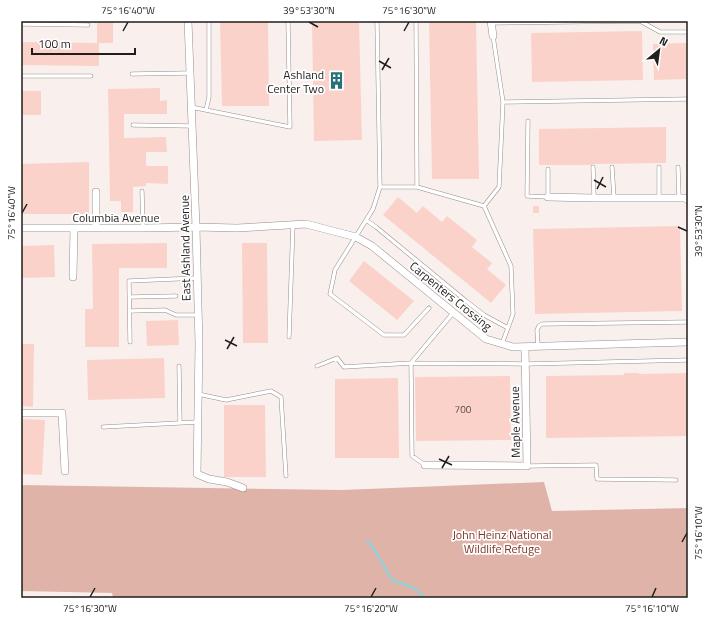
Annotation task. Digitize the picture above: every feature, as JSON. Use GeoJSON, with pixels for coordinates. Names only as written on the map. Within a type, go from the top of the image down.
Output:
{"type":"FeatureCollection","features":[{"type":"Feature","properties":{"kind":"street","name":"East Ashland Avenue"},"geometry":{"type":"LineString","coordinates":[[188,21],[199,344],[196,474],[243,488]]}},
{"type":"Feature","properties":{"kind":"street"},"geometry":{"type":"LineString","coordinates":[[491,22],[494,36]]}},
{"type":"Feature","properties":{"kind":"street"},"geometry":{"type":"LineString","coordinates":[[96,192],[96,228]]}},
{"type":"Feature","properties":{"kind":"street"},"geometry":{"type":"LineString","coordinates":[[548,197],[685,198],[688,200]]}},
{"type":"Feature","properties":{"kind":"street","name":"Carpenters Crossing"},"geometry":{"type":"LineString","coordinates":[[259,227],[306,224],[356,237],[372,246],[486,339],[512,347],[688,342]]}},
{"type":"Feature","properties":{"kind":"street","name":"Columbia Avenue"},"geometry":{"type":"LineString","coordinates":[[21,228],[259,227]]}},
{"type":"Feature","properties":{"kind":"street"},"geometry":{"type":"LineString","coordinates":[[74,228],[74,277]]}},
{"type":"Feature","properties":{"kind":"street","name":"Maple Avenue"},"geometry":{"type":"LineString","coordinates":[[425,465],[527,466],[525,347]]}},
{"type":"Feature","properties":{"kind":"street"},"geometry":{"type":"LineString","coordinates":[[21,413],[62,413],[65,471]]}},
{"type":"Feature","properties":{"kind":"lane"},"geometry":{"type":"LineString","coordinates":[[206,110],[209,97],[209,21]]}},
{"type":"Feature","properties":{"kind":"lane"},"geometry":{"type":"LineString","coordinates":[[191,107],[290,127],[288,21]]}},
{"type":"Feature","properties":{"kind":"lane"},"geometry":{"type":"LineString","coordinates":[[377,21],[380,187],[374,209],[335,270],[330,294],[384,335],[404,335],[428,308]]}},
{"type":"Feature","properties":{"kind":"lane"},"geometry":{"type":"LineString","coordinates":[[416,21],[418,187]]}},
{"type":"Feature","properties":{"kind":"lane"},"geometry":{"type":"LineString","coordinates":[[491,22],[640,21],[660,32],[688,32]]}},
{"type":"Feature","properties":{"kind":"lane"},"geometry":{"type":"LineString","coordinates":[[21,24],[88,25]]}},
{"type":"Feature","properties":{"kind":"lane"},"geometry":{"type":"LineString","coordinates":[[484,206],[499,187],[503,102],[494,36]]}},
{"type":"Feature","properties":{"kind":"lane"},"geometry":{"type":"LineString","coordinates":[[132,74],[190,73]]}},
{"type":"Feature","properties":{"kind":"lane"},"geometry":{"type":"LineString","coordinates":[[21,76],[91,76]]}},
{"type":"Feature","properties":{"kind":"lane"},"geometry":{"type":"LineString","coordinates":[[503,102],[688,99]]}},
{"type":"Feature","properties":{"kind":"lane"},"geometry":{"type":"LineString","coordinates":[[528,121],[528,196],[548,197],[548,169]]}},
{"type":"Feature","properties":{"kind":"lane"},"geometry":{"type":"LineString","coordinates":[[133,125],[192,126]]}},
{"type":"Feature","properties":{"kind":"lane"},"geometry":{"type":"LineString","coordinates":[[593,167],[594,198]]}},
{"type":"Feature","properties":{"kind":"lane"},"geometry":{"type":"LineString","coordinates":[[612,167],[614,198]]}},
{"type":"Feature","properties":{"kind":"lane"},"geometry":{"type":"LineString","coordinates":[[659,167],[659,198]]}},
{"type":"Feature","properties":{"kind":"lane"},"geometry":{"type":"LineString","coordinates":[[678,168],[679,198]]}},
{"type":"Feature","properties":{"kind":"lane"},"geometry":{"type":"LineString","coordinates":[[380,187],[418,187],[484,206]]}},
{"type":"Feature","properties":{"kind":"lane"},"geometry":{"type":"LineString","coordinates":[[142,191],[143,228]]}},
{"type":"Feature","properties":{"kind":"lane"},"geometry":{"type":"LineString","coordinates":[[484,206],[510,266],[513,314],[502,344]]}},
{"type":"Feature","properties":{"kind":"lane"},"geometry":{"type":"LineString","coordinates":[[366,220],[484,315],[508,328]]}},
{"type":"Feature","properties":{"kind":"lane"},"geometry":{"type":"LineString","coordinates":[[289,337],[293,225]]}},
{"type":"Feature","properties":{"kind":"lane"},"geometry":{"type":"LineString","coordinates":[[130,342],[129,281],[197,278]]}},
{"type":"Feature","properties":{"kind":"lane"},"geometry":{"type":"LineString","coordinates":[[130,297],[176,296]]}},
{"type":"Feature","properties":{"kind":"lane"},"geometry":{"type":"LineString","coordinates":[[130,311],[165,310],[176,315],[198,315]]}},
{"type":"Feature","properties":{"kind":"lane"},"geometry":{"type":"LineString","coordinates":[[425,465],[412,456],[411,363],[453,313]]}},
{"type":"Feature","properties":{"kind":"lane"},"geometry":{"type":"LineString","coordinates":[[538,346],[537,330],[542,324],[688,322]]}},
{"type":"Feature","properties":{"kind":"lane"},"geometry":{"type":"LineString","coordinates":[[316,366],[337,358],[344,367],[411,363],[526,364],[688,360]]}},
{"type":"Feature","properties":{"kind":"lane"},"geometry":{"type":"LineString","coordinates":[[178,366],[180,423]]}},
{"type":"Feature","properties":{"kind":"lane"},"geometry":{"type":"LineString","coordinates":[[198,394],[226,400],[271,391],[281,397],[286,476]]}},
{"type":"Feature","properties":{"kind":"lane"},"geometry":{"type":"LineString","coordinates":[[103,427],[198,422]]}},
{"type":"Feature","properties":{"kind":"lane"},"geometry":{"type":"LineString","coordinates":[[527,466],[596,465],[597,479],[676,480]]}},
{"type":"Feature","properties":{"kind":"green space","name":"John Heinz National Wildlife Refuge"},"geometry":{"type":"Polygon","coordinates":[[[544,482],[552,511],[688,508],[688,598],[113,598],[112,593],[21,591],[21,485],[342,490],[544,482]]]}},
{"type":"Feature","properties":{"kind":"building"},"geometry":{"type":"Polygon","coordinates":[[[97,21],[113,21],[113,43],[99,43],[99,66],[21,65],[21,42],[97,43],[97,21]]]}},
{"type":"Feature","properties":{"kind":"building"},"geometry":{"type":"Polygon","coordinates":[[[220,21],[268,21],[269,106],[222,106],[220,21]]]}},
{"type":"Feature","properties":{"kind":"building","name":"Ashland Center Two"},"geometry":{"type":"Polygon","coordinates":[[[312,21],[359,21],[362,140],[314,141],[312,21]]]}},
{"type":"Feature","properties":{"kind":"building"},"geometry":{"type":"Polygon","coordinates":[[[429,21],[476,21],[479,179],[432,179],[429,21]]]}},
{"type":"Feature","properties":{"kind":"building"},"geometry":{"type":"Polygon","coordinates":[[[642,31],[643,80],[532,82],[531,33],[642,31]]]}},
{"type":"Feature","properties":{"kind":"building"},"geometry":{"type":"Polygon","coordinates":[[[688,43],[688,79],[654,80],[653,44],[688,43]]]}},
{"type":"Feature","properties":{"kind":"building"},"geometry":{"type":"Polygon","coordinates":[[[160,88],[160,101],[167,100],[167,114],[124,114],[124,138],[166,137],[167,152],[146,152],[146,166],[168,166],[168,184],[146,183],[146,186],[133,187],[133,212],[121,212],[121,201],[110,201],[108,89],[160,88]]]}},
{"type":"Feature","properties":{"kind":"building"},"geometry":{"type":"Polygon","coordinates":[[[21,91],[41,91],[41,115],[21,115],[21,91]]]}},
{"type":"Feature","properties":{"kind":"building"},"geometry":{"type":"Polygon","coordinates":[[[666,127],[666,163],[539,165],[539,129],[666,127]]]}},
{"type":"Feature","properties":{"kind":"building"},"geometry":{"type":"Polygon","coordinates":[[[89,162],[89,214],[21,214],[21,164],[89,162]]]}},
{"type":"Feature","properties":{"kind":"building"},"geometry":{"type":"Polygon","coordinates":[[[398,197],[417,213],[423,206],[442,222],[447,216],[477,240],[472,247],[492,263],[487,269],[506,285],[491,303],[383,215],[398,197]]]}},
{"type":"Feature","properties":{"kind":"building"},"geometry":{"type":"Polygon","coordinates":[[[533,206],[539,206],[539,213],[533,213],[533,206]]]}},
{"type":"Feature","properties":{"kind":"building"},"geometry":{"type":"Polygon","coordinates":[[[680,226],[682,311],[535,314],[533,229],[680,226]]]}},
{"type":"Feature","properties":{"kind":"building"},"geometry":{"type":"Polygon","coordinates":[[[167,243],[167,268],[119,268],[119,347],[85,347],[85,309],[93,309],[92,244],[167,243]]]}},
{"type":"Feature","properties":{"kind":"building"},"geometry":{"type":"Polygon","coordinates":[[[242,243],[267,243],[268,343],[243,343],[242,243]]]}},
{"type":"Feature","properties":{"kind":"building"},"geometry":{"type":"Polygon","coordinates":[[[54,245],[55,277],[21,278],[21,246],[54,245]]]}},
{"type":"Feature","properties":{"kind":"building"},"geometry":{"type":"Polygon","coordinates":[[[364,261],[414,301],[397,320],[349,281],[364,261]]]}},
{"type":"Feature","properties":{"kind":"building"},"geometry":{"type":"Polygon","coordinates":[[[178,320],[179,345],[147,346],[146,321],[178,320]]]}},
{"type":"Feature","properties":{"kind":"building"},"geometry":{"type":"Polygon","coordinates":[[[21,344],[34,344],[33,407],[21,406],[21,344]]]}},
{"type":"Feature","properties":{"kind":"building"},"geometry":{"type":"Polygon","coordinates":[[[164,358],[165,398],[88,400],[87,360],[164,358]]]}},
{"type":"Feature","properties":{"kind":"building"},"geometry":{"type":"Polygon","coordinates":[[[624,373],[688,373],[688,436],[546,438],[546,376],[624,375],[624,373]]]}},
{"type":"Feature","properties":{"kind":"building"},"geometry":{"type":"Polygon","coordinates":[[[510,376],[511,440],[416,441],[415,377],[510,376]]]}},
{"type":"Feature","properties":{"kind":"building"},"geometry":{"type":"Polygon","coordinates":[[[398,378],[399,458],[335,458],[335,379],[398,378]]]}},
{"type":"Feature","properties":{"kind":"building"},"geometry":{"type":"Polygon","coordinates":[[[224,405],[265,405],[266,477],[224,477],[224,405]]]}},
{"type":"Feature","properties":{"kind":"building"},"geometry":{"type":"Polygon","coordinates":[[[21,419],[45,420],[42,475],[21,474],[21,419]]]}},
{"type":"Feature","properties":{"kind":"waterway"},"geometry":{"type":"LineString","coordinates":[[367,541],[374,549],[392,580],[412,587],[426,598]]}},
{"type":"Feature","properties":{"kind":"place","name":"Ashland Center Two"},"geometry":{"type":"Point","coordinates":[337,81]}}]}
